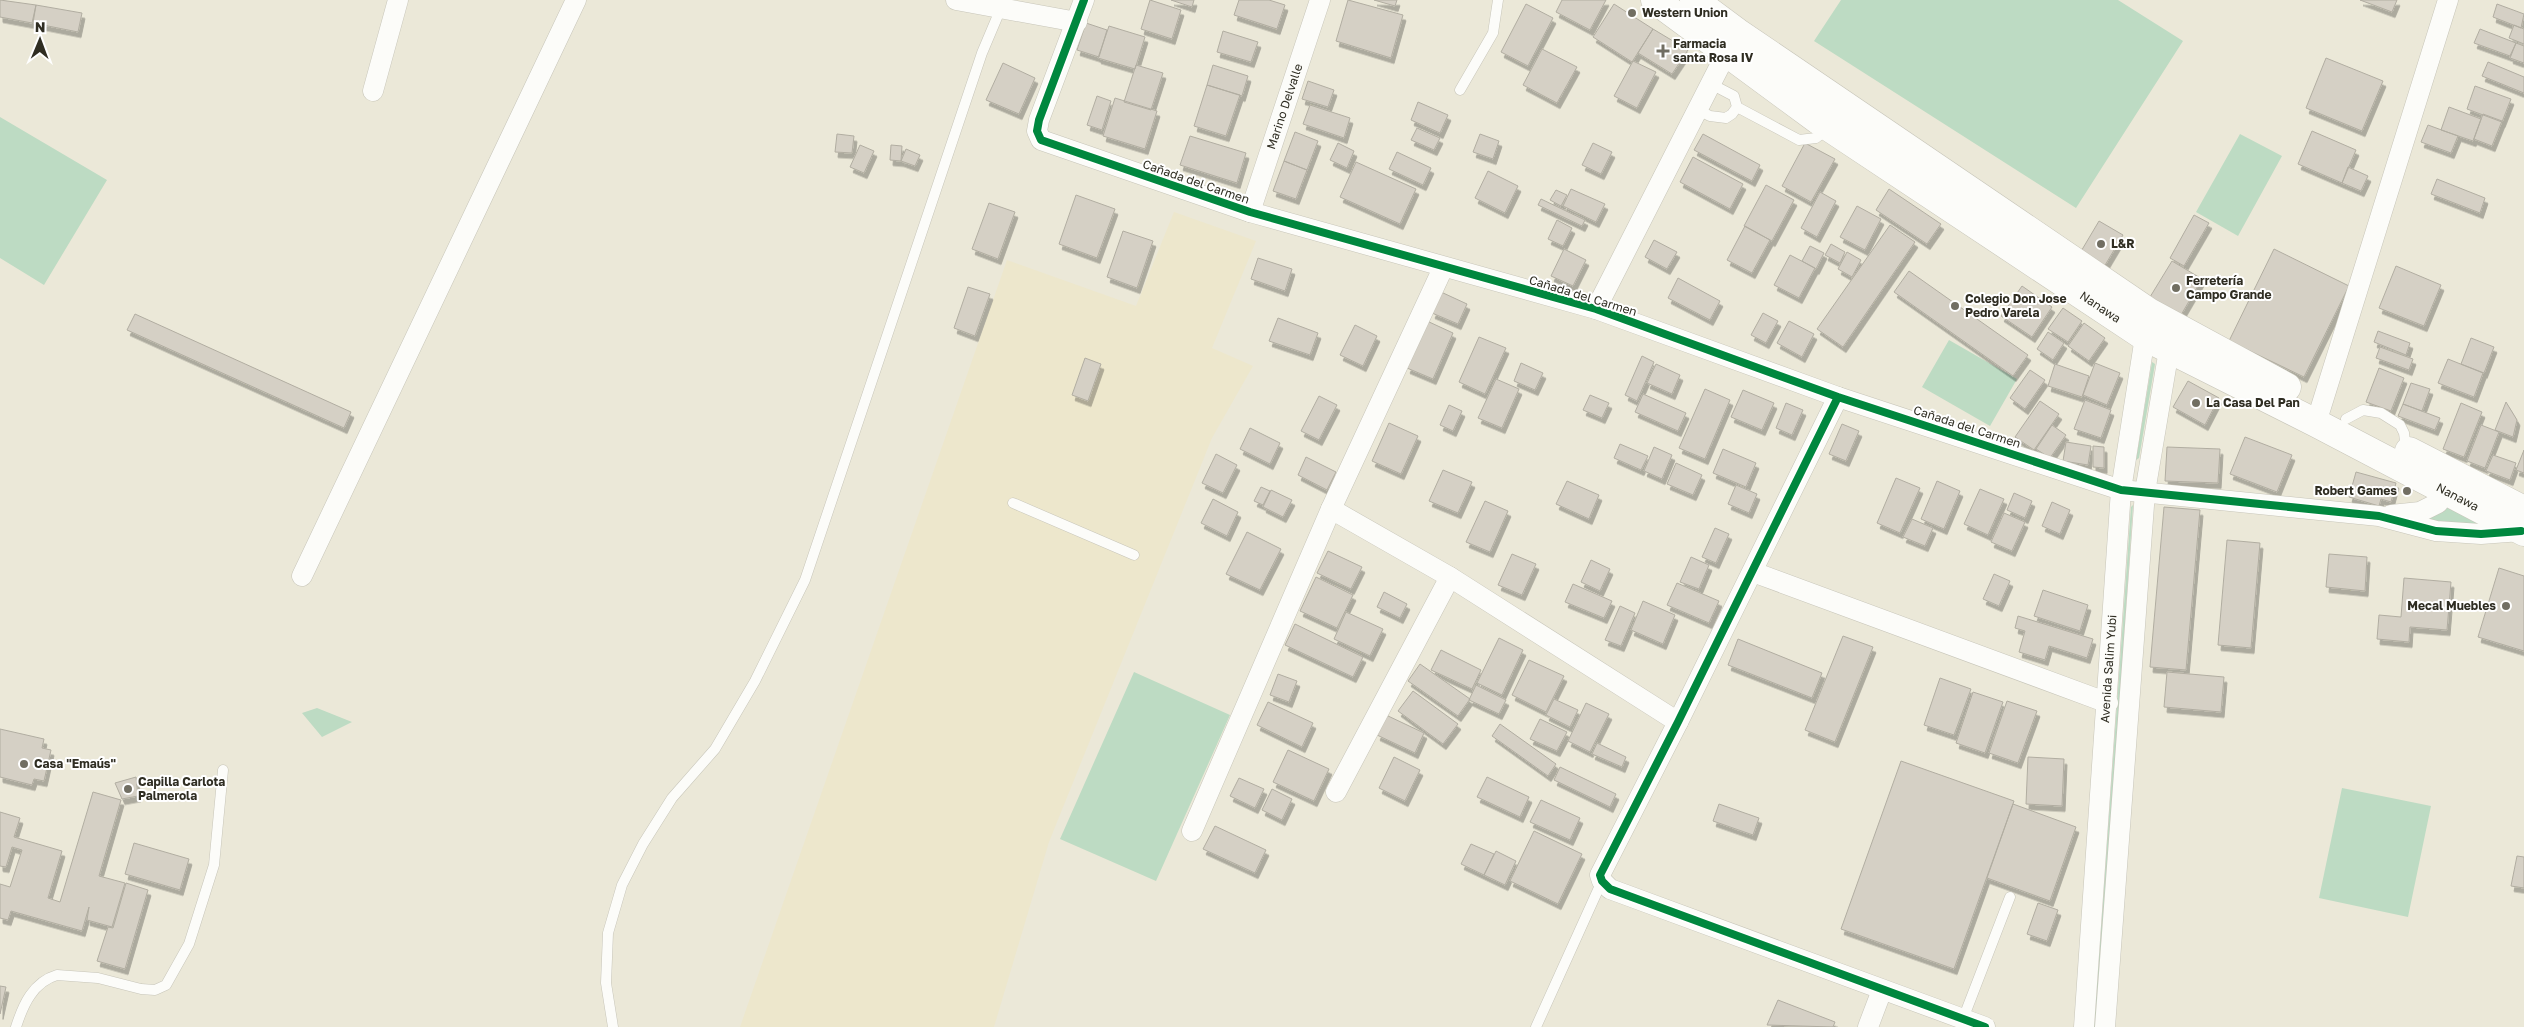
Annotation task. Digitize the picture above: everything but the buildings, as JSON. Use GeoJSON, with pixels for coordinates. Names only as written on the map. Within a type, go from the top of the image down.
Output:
{"type":"FeatureCollection","features":[{"type":"Feature","properties":{"kind":"main road","name":"Nanawa"},"geometry":{"type":"LineString","coordinates":[[1655,0],[1835,99],[2159,331]]}},
{"type":"Feature","properties":{"kind":"main road","name":"Nanawa"},"geometry":{"type":"LineString","coordinates":[[1694,0],[1732,42],[1825,123],[2159,331],[2319,415],[2435,485],[2523,524]]}},
{"type":"Feature","properties":{"kind":"main road"},"geometry":{"type":"LineString","coordinates":[[1825,123],[1835,99]]}},
{"type":"Feature","properties":{"kind":"main road","name":"Nanawa"},"geometry":{"type":"LineString","coordinates":[[2319,415],[2346,419],[2406,449],[2523,524]]}},
{"type":"Feature","properties":{"kind":"street"},"geometry":{"type":"LineString","coordinates":[[373,91],[398,0]]}},
{"type":"Feature","properties":{"kind":"street"},"geometry":{"type":"LineString","coordinates":[[302,576],[576,0]]}},
{"type":"Feature","properties":{"kind":"street"},"geometry":{"type":"LineString","coordinates":[[956,0],[1077,22],[1084,0]]}},
{"type":"Feature","properties":{"kind":"street","name":"Marino Delvalle"},"geometry":{"type":"LineString","coordinates":[[1250,212],[1320,0]]}},
{"type":"Feature","properties":{"kind":"street"},"geometry":{"type":"LineString","coordinates":[[2319,415],[2448,0]]}},
{"type":"Feature","properties":{"kind":"street","name":"Cañada del Carmen"},"geometry":{"type":"LineString","coordinates":[[1077,22],[1039,120],[1037,131],[1041,140],[1250,212],[1443,268],[1596,309],[1838,397],[2121,490],[2379,516]]}},
{"type":"Feature","properties":{"kind":"street"},"geometry":{"type":"LineString","coordinates":[[1596,309],[1732,42]]}},
{"type":"Feature","properties":{"kind":"street"},"geometry":{"type":"LineString","coordinates":[[1192,831],[1331,509],[1443,268]]}},
{"type":"Feature","properties":{"kind":"street","name":"Avenida Salim Yubi"},"geometry":{"type":"LineString","coordinates":[[2084,1027],[2108,704],[2121,490],[2159,331]]}},
{"type":"Feature","properties":{"kind":"street","name":"Avenida Salim Yubi"},"geometry":{"type":"LineString","coordinates":[[2105,1027],[2145,492],[2159,331]]}},
{"type":"Feature","properties":{"kind":"street"},"geometry":{"type":"LineString","coordinates":[[1838,397],[1753,572],[1600,875],[1602,881],[1610,889],[1985,1027]]}},
{"type":"Feature","properties":{"kind":"street"},"geometry":{"type":"LineString","coordinates":[[2379,516],[2420,512],[2432,508],[2440,499],[2435,485]]}},
{"type":"Feature","properties":{"kind":"street"},"geometry":{"type":"LineString","coordinates":[[1331,509],[1450,578],[1678,722]]}},
{"type":"Feature","properties":{"kind":"street"},"geometry":{"type":"LineString","coordinates":[[2379,516],[2436,531],[2481,534],[2523,524]]}},
{"type":"Feature","properties":{"kind":"street"},"geometry":{"type":"LineString","coordinates":[[1753,572],[2108,704]]}},
{"type":"Feature","properties":{"kind":"street"},"geometry":{"type":"LineString","coordinates":[[1336,792],[1450,578]]}},
{"type":"Feature","properties":{"kind":"street"},"geometry":{"type":"LineString","coordinates":[[1868,1027],[1882,990]]}},
{"type":"Feature","properties":{"kind":"lane"},"geometry":{"type":"LineString","coordinates":[[1460,90],[1493,33],[1498,0]]}},
{"type":"Feature","properties":{"kind":"lane"},"geometry":{"type":"LineString","coordinates":[[613,1027],[606,982],[608,933],[622,885],[643,844],[672,798],[720,740],[755,680],[805,580],[982,54],[1001,8]]}},
{"type":"Feature","properties":{"kind":"lane"},"geometry":{"type":"LineString","coordinates":[[1711,84],[1734,96],[1737,107],[1799,140],[1816,138],[1825,123]]}},
{"type":"Feature","properties":{"kind":"lane"},"geometry":{"type":"LineString","coordinates":[[1698,110],[1710,116],[1726,118],[1737,107]]}},
{"type":"Feature","properties":{"kind":"lane"},"geometry":{"type":"LineString","coordinates":[[1013,503],[1134,555]]}},
{"type":"Feature","properties":{"kind":"lane"},"geometry":{"type":"LineString","coordinates":[[16,1027],[21,1011],[30,994],[44,981],[57,975],[98,978],[141,989],[155,990],[166,985],[189,944],[214,865],[223,770]]}},
{"type":"Feature","properties":{"kind":"lane"},"geometry":{"type":"LineString","coordinates":[[1536,1027],[1602,881]]}},
{"type":"Feature","properties":{"kind":"lane"},"geometry":{"type":"LineString","coordinates":[[1963,1019],[2010,897]]}},
{"type":"Feature","properties":{"kind":"shaded area"},"geometry":{"type":"Polygon","coordinates":[[[1174,212],[1256,241],[1212,348],[1253,366],[1212,438],[1049,842],[994,1027],[740,1027],[1007,260],[1136,306],[1174,212]]]}},
{"type":"Feature","properties":{"kind":"green space"},"geometry":{"type":"Polygon","coordinates":[[[1841,0],[2118,0],[2183,41],[2076,208],[1814,41],[1841,0]]]}},
{"type":"Feature","properties":{"kind":"green space"},"geometry":{"type":"Polygon","coordinates":[[[0,117],[107,180],[44,285],[0,258],[0,117]]]}},
{"type":"Feature","properties":{"kind":"green space"},"geometry":{"type":"Polygon","coordinates":[[[2240,134],[2282,156],[2238,236],[2196,212],[2240,134]]]}},
{"type":"Feature","properties":{"kind":"green space"},"geometry":{"type":"Polygon","coordinates":[[[1949,340],[2017,379],[1990,426],[1922,387],[1949,340]]]}},
{"type":"Feature","properties":{"kind":"green space"},"geometry":{"type":"Polygon","coordinates":[[[2152,362],[2155,364],[2139,458],[2136,460],[2152,362]]]}},
{"type":"Feature","properties":{"kind":"green space"},"geometry":{"type":"Polygon","coordinates":[[[2448,502],[2493,527],[2413,520],[2448,502]]]}},
{"type":"Feature","properties":{"kind":"green space"},"geometry":{"type":"Polygon","coordinates":[[[2133,505],[2098,1027],[2094,1027],[2131,507],[2133,505]]]}},
{"type":"Feature","properties":{"kind":"green space"},"geometry":{"type":"Polygon","coordinates":[[[1134,672],[1230,715],[1156,881],[1060,839],[1134,672]]]}},
{"type":"Feature","properties":{"kind":"green space"},"geometry":{"type":"Polygon","coordinates":[[[317,708],[352,722],[322,737],[302,713],[317,708]]]}},
{"type":"Feature","properties":{"kind":"green space"},"geometry":{"type":"Polygon","coordinates":[[[2342,788],[2431,806],[2408,917],[2319,898],[2342,788]]]}},
{"type":"Feature","properties":{"kind":"cycle path"},"geometry":{"type":"LineString","coordinates":[[1084,0],[1039,120],[1037,131],[1041,140],[1250,212],[1596,309],[1838,397],[2121,490],[2379,516],[2436,531],[2481,534],[2521,531]]}},
{"type":"Feature","properties":{"kind":"cycle path"},"geometry":{"type":"LineString","coordinates":[[1838,397],[1678,722],[1600,875],[1602,881],[1610,889],[1985,1027]]}},
{"type":"Feature","properties":{"kind":"place","name":"Western Union"},"geometry":{"type":"Point","coordinates":[1632,13]}},
{"type":"Feature","properties":{"kind":"place","name":"Farmacia santa Rosa IV"},"geometry":{"type":"Point","coordinates":[1663,51]}},
{"type":"Feature","properties":{"kind":"place","name":"L&R"},"geometry":{"type":"Point","coordinates":[2101,244]}},
{"type":"Feature","properties":{"kind":"place","name":"Ferretería Campo Grande"},"geometry":{"type":"Point","coordinates":[2176,288]}},
{"type":"Feature","properties":{"kind":"place","name":"Colegio Don Jose Pedro Varela"},"geometry":{"type":"Point","coordinates":[1955,306]}},
{"type":"Feature","properties":{"kind":"place","name":"La Casa Del Pan"},"geometry":{"type":"Point","coordinates":[2196,403]}},
{"type":"Feature","properties":{"kind":"place","name":"Robert Games"},"geometry":{"type":"Point","coordinates":[2407,491]}},
{"type":"Feature","properties":{"kind":"place","name":"Mecal Muebles"},"geometry":{"type":"Point","coordinates":[2506,606]}},
{"type":"Feature","properties":{"kind":"place","name":"Casa \"Emaús\""},"geometry":{"type":"Point","coordinates":[24,764]}},
{"type":"Feature","properties":{"kind":"place","name":"Capilla Carlota Palmerola"},"geometry":{"type":"Point","coordinates":[128,789]}}]}
